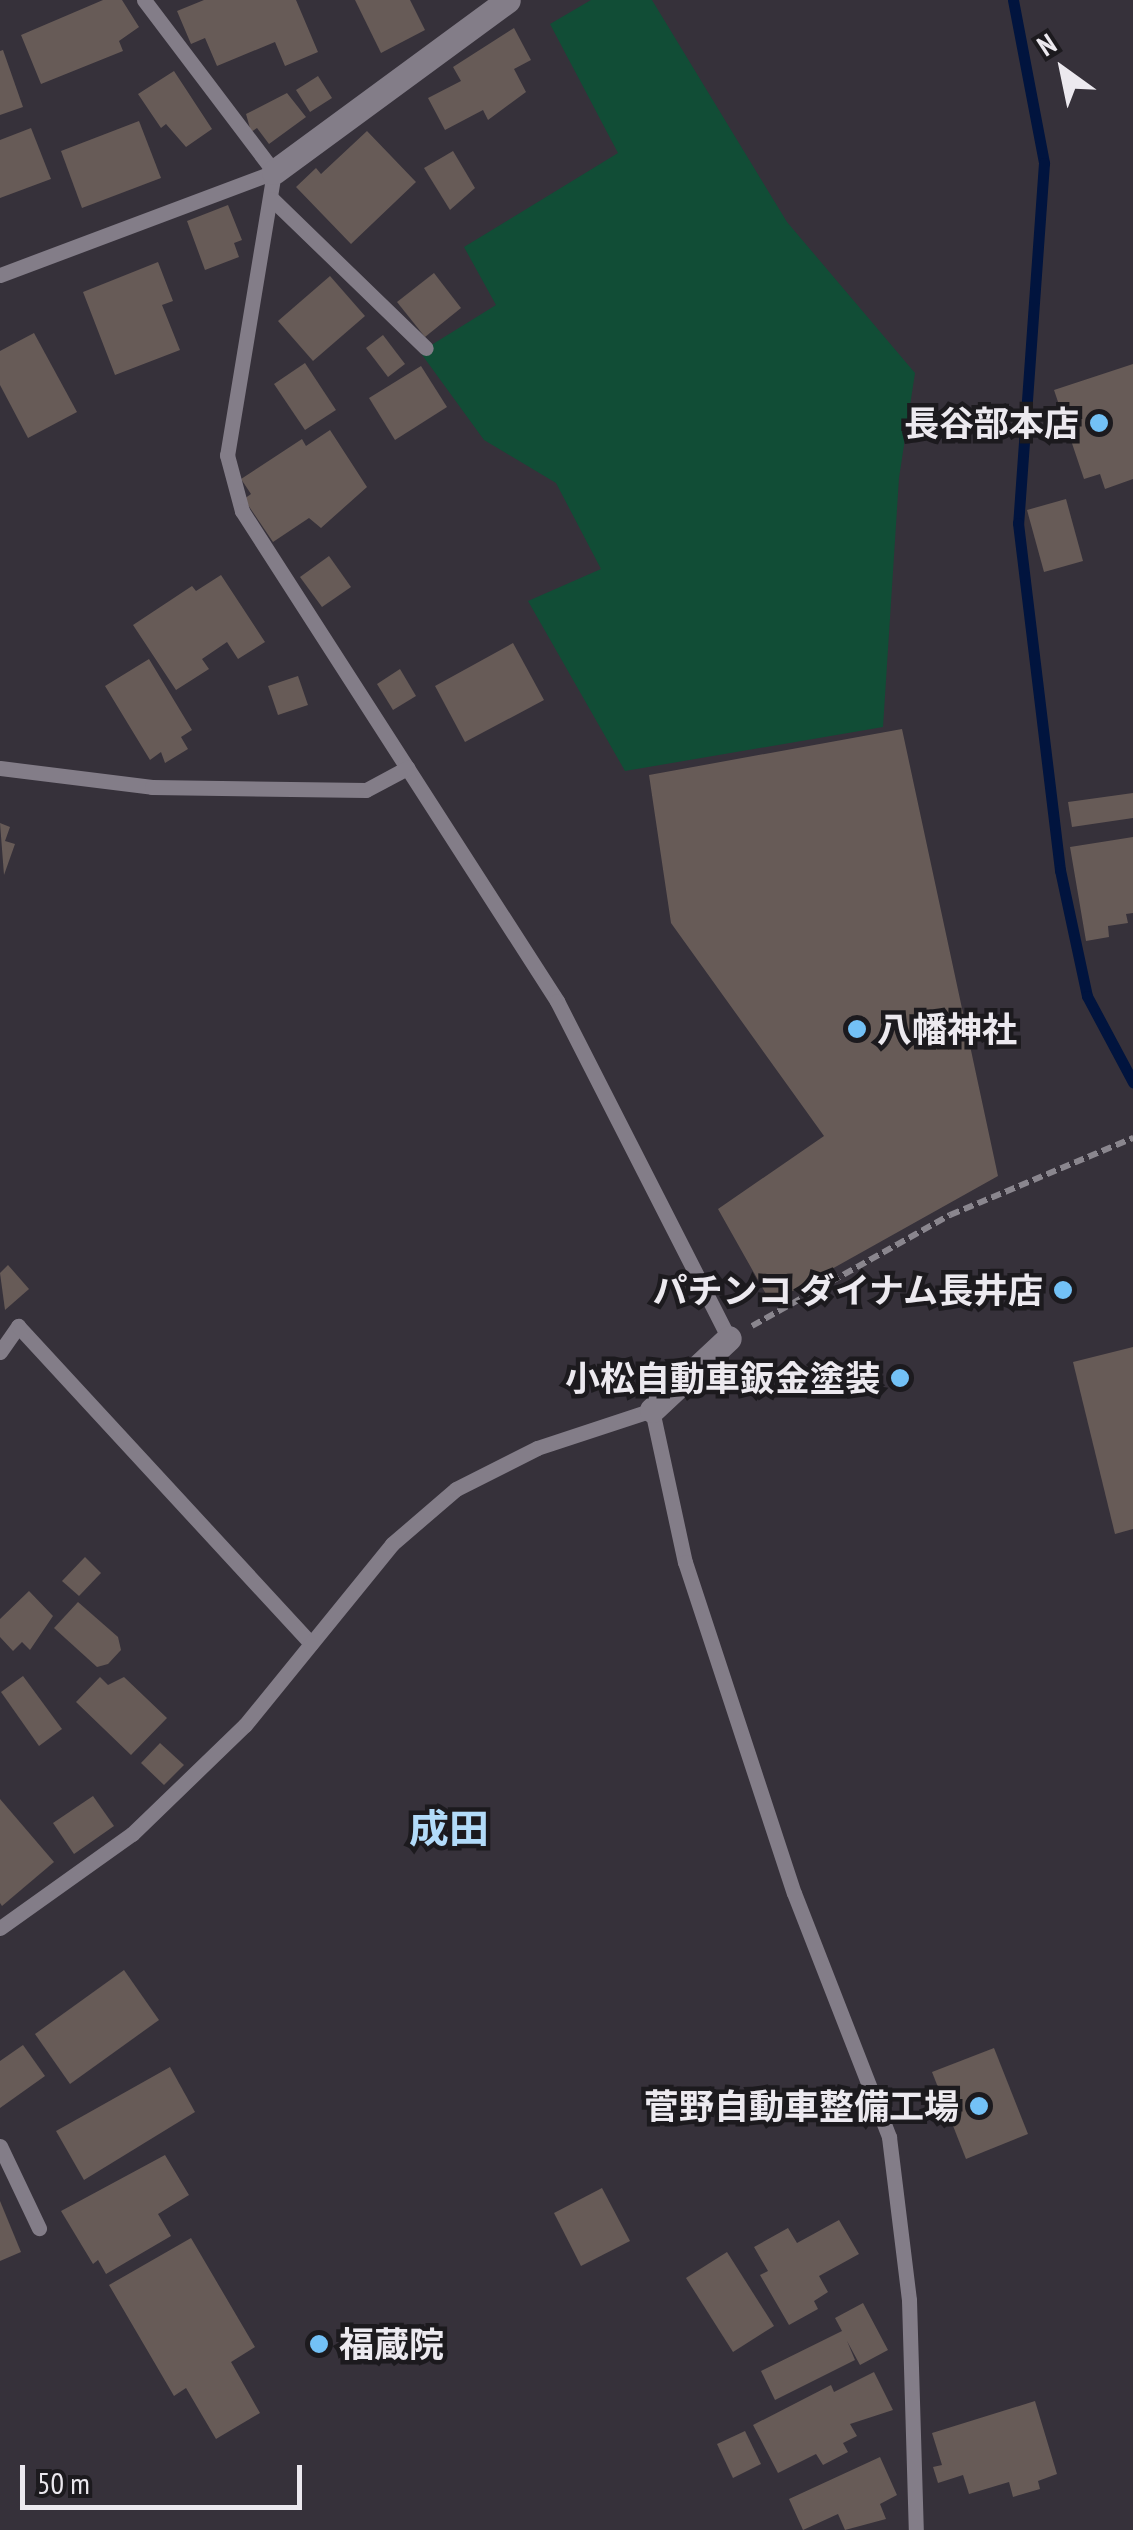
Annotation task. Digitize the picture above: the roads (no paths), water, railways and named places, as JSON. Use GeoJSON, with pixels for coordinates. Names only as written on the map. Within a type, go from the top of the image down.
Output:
{"type":"FeatureCollection","features":[{"type":"Feature","properties":{"kind":"street"},"geometry":{"type":"LineString","coordinates":[[274,172],[508,0]]}},
{"type":"Feature","properties":{"kind":"street"},"geometry":{"type":"LineString","coordinates":[[652,1410],[729,1338]]}},
{"type":"Feature","properties":{"kind":"lane"},"geometry":{"type":"LineString","coordinates":[[144,0],[274,172],[227,455],[242,511],[557,1001],[729,1338]]}},
{"type":"Feature","properties":{"kind":"lane"},"geometry":{"type":"LineString","coordinates":[[0,276],[274,172]]}},
{"type":"Feature","properties":{"kind":"lane"},"geometry":{"type":"LineString","coordinates":[[272,199],[426,348]]}},
{"type":"Feature","properties":{"kind":"lane"},"geometry":{"type":"LineString","coordinates":[[0,768],[152,787],[366,790],[407,768]]}},
{"type":"Feature","properties":{"kind":"lane"},"geometry":{"type":"LineString","coordinates":[[0,1352],[18,1326],[310,1643]]}},
{"type":"Feature","properties":{"kind":"lane"},"geometry":{"type":"LineString","coordinates":[[3,1921],[132,1834],[245,1724],[392,1544],[456,1489],[537,1448],[652,1410],[691,1580],[794,1892],[889,2137],[909,2300],[916,2530]]}},
{"type":"Feature","properties":{"kind":"lane"},"geometry":{"type":"LineString","coordinates":[[0,2146],[39,2228]]}},
{"type":"Feature","properties":{"kind":"waterway"},"geometry":{"type":"LineString","coordinates":[[1013,0],[1044,163],[1018,523],[1060,870],[1087,996],[1133,1082]]}},
{"type":"Feature","properties":{"kind":"place","name":"長谷部本店"},"geometry":{"type":"Point","coordinates":[1099,423]}},
{"type":"Feature","properties":{"kind":"place","name":"八幡神社"},"geometry":{"type":"Point","coordinates":[857,1029]}},
{"type":"Feature","properties":{"kind":"place","name":"パチンコ ダイナム長井店"},"geometry":{"type":"Point","coordinates":[1063,1290]}},
{"type":"Feature","properties":{"kind":"place","name":"小松自動車鈑金塗装"},"geometry":{"type":"Point","coordinates":[900,1378]}},
{"type":"Feature","properties":{"kind":"place","name":"菅野自動車整備工場"},"geometry":{"type":"Point","coordinates":[979,2106]}},
{"type":"Feature","properties":{"kind":"place","name":"福蔵院"},"geometry":{"type":"Point","coordinates":[319,2344]}},
{"type":"Feature","properties":{"kind":"district","name":"成田"},"geometry":{"type":"Point","coordinates":[449,1828]}}]}
